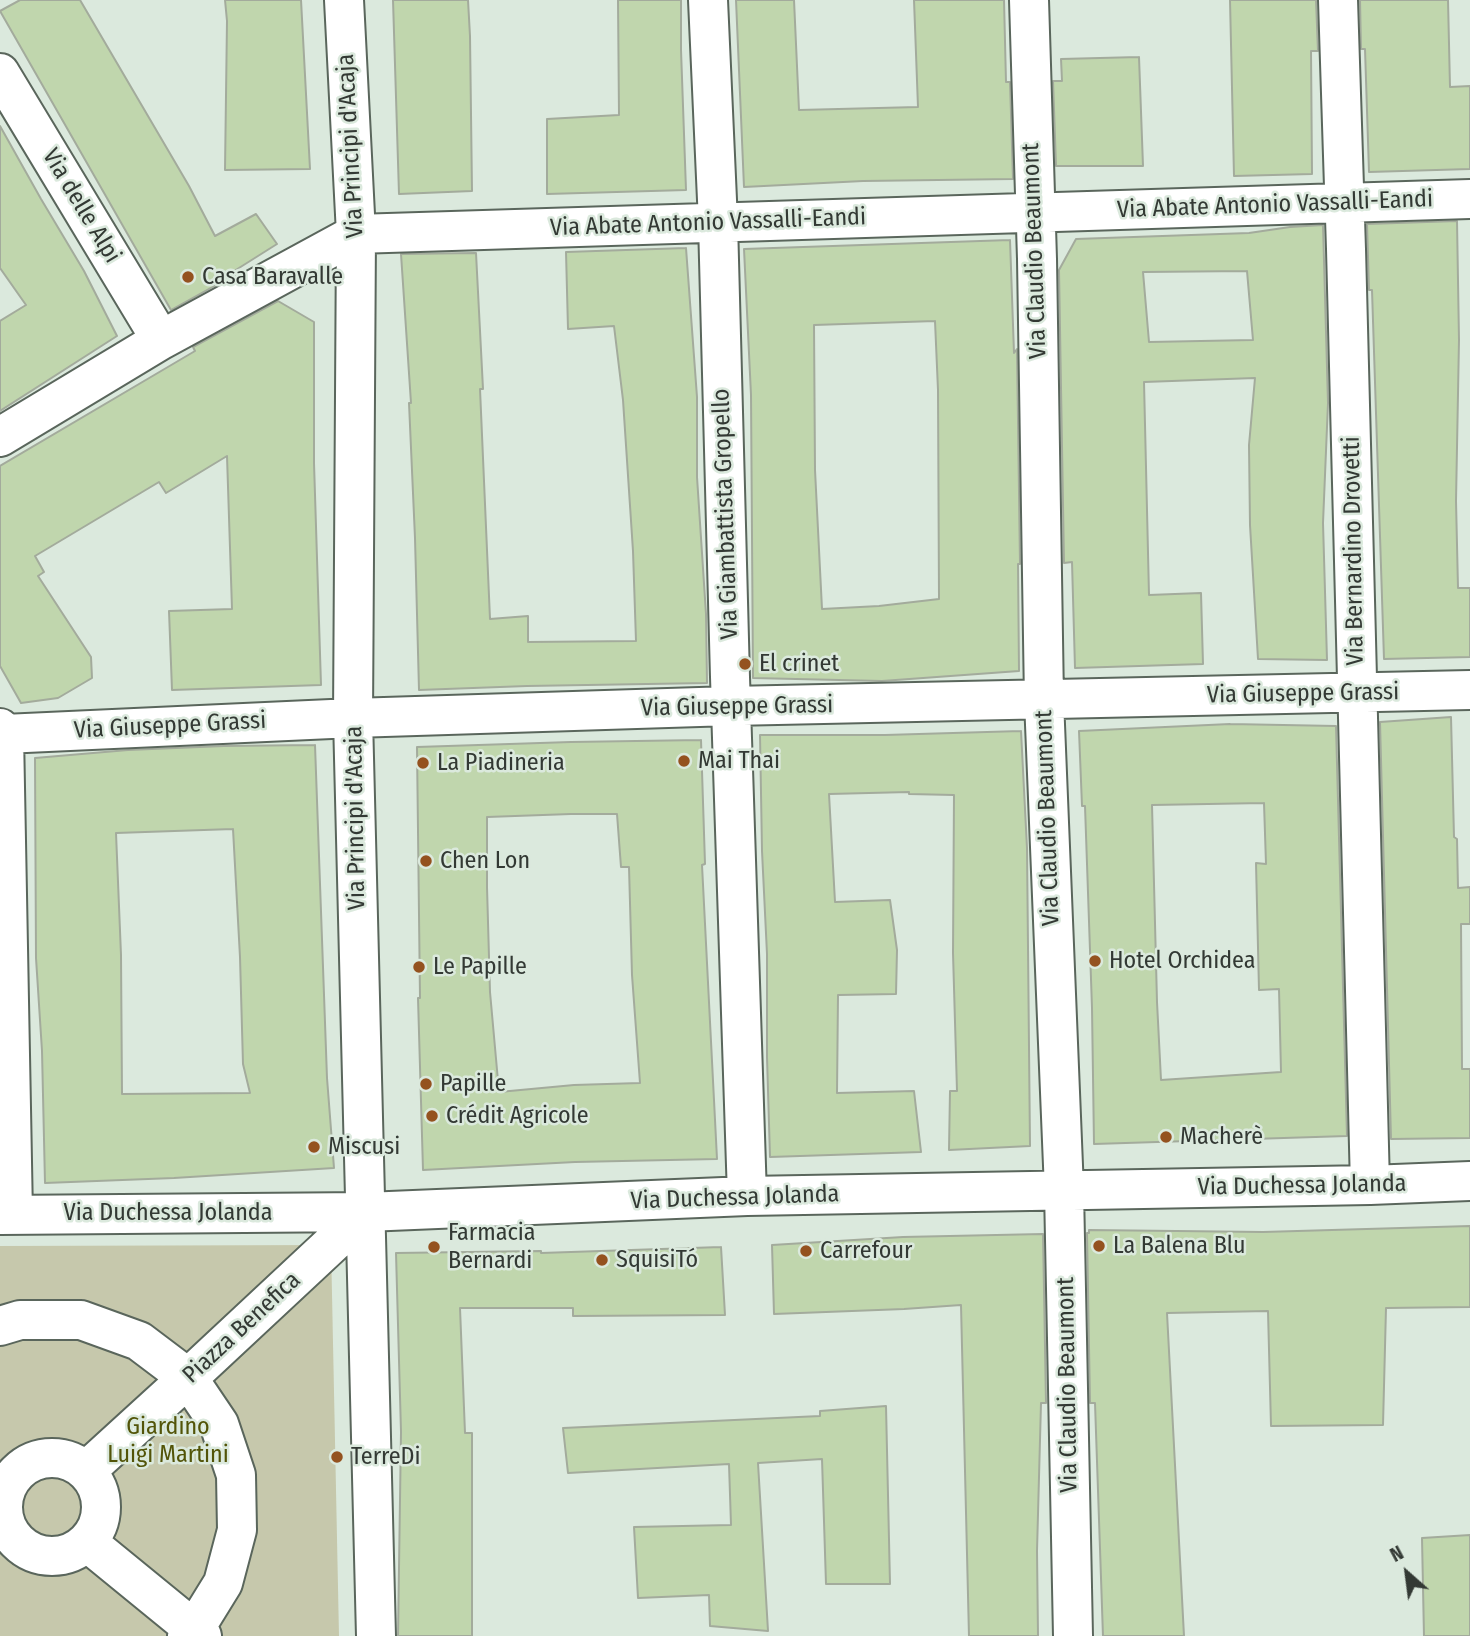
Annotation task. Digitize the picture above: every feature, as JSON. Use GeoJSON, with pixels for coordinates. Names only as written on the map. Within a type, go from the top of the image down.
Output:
{"type":"FeatureCollection","features":[{"type":"Feature","properties":{"kind":"street","name":"Via Principi d'Acaja"},"geometry":{"type":"LineString","coordinates":[[344,0],[356,233],[353,718],[376,1636]]}},
{"type":"Feature","properties":{"kind":"street","name":"Via Giambattista Gropello"},"geometry":{"type":"LineString","coordinates":[[708,0],[718,222],[747,1196]]}},
{"type":"Feature","properties":{"kind":"street","name":"Via Claudio Beaumont"},"geometry":{"type":"LineString","coordinates":[[1029,0],[1037,259],[1044,700],[1064,1190],[1073,1636]]}},
{"type":"Feature","properties":{"kind":"street","name":"Via Bernardino Drovetti"},"geometry":{"type":"LineString","coordinates":[[1338,0],[1370,1185]]}},
{"type":"Feature","properties":{"kind":"street","name":"Via delle Alpi"},"geometry":{"type":"LineString","coordinates":[[0,73],[161,340]]}},
{"type":"Feature","properties":{"kind":"street","name":"Via Abate Antonio Vassalli-Eandi"},"geometry":{"type":"LineString","coordinates":[[0,437],[161,340],[356,233],[1470,199]]}},
{"type":"Feature","properties":{"kind":"street","name":"Via Giuseppe Grassi"},"geometry":{"type":"LineString","coordinates":[[2,731],[731,706],[1470,690]]}},
{"type":"Feature","properties":{"kind":"street"},"geometry":{"type":"LineString","coordinates":[[2,731],[6,1215]]}},
{"type":"Feature","properties":{"kind":"street","name":"Via Duchessa Jolanda"},"geometry":{"type":"LineString","coordinates":[[6,1215],[366,1212],[747,1196],[1470,1181]]}},
{"type":"Feature","properties":{"kind":"street","name":"Piazza Benefica"},"geometry":{"type":"LineString","coordinates":[[86,1471],[366,1212]]}},
{"type":"Feature","properties":{"kind":"street"},"geometry":{"type":"LineString","coordinates":[[0,1326],[20,1320],[81,1321],[139,1341],[188,1378],[219,1424],[236,1475],[237,1530],[223,1583],[194,1634],[87,1542]]}},
{"type":"Feature","properties":{"kind":"street"},"geometry":{"type":"LineString","coordinates":[[57,1458],[73,1462],[86,1471],[96,1483],[101,1499],[101,1514],[96,1530],[87,1542],[73,1552],[57,1557],[41,1556],[7,1545],[2,1513],[8,1467],[57,1458]]}},
{"type":"Feature","properties":{"kind":"green space","name":"Giardino Luigi Martini"},"geometry":{"type":"Polygon","coordinates":[[[331,1245],[339,1636],[0,1636],[0,1246],[331,1245]]]}},
{"type":"Feature","properties":{"kind":"building"},"geometry":{"type":"Polygon","coordinates":[[[20,0],[80,0],[189,186],[215,236],[256,214],[277,244],[231,273],[234,275],[171,310],[0,11],[20,0]]]}},
{"type":"Feature","properties":{"kind":"building"},"geometry":{"type":"Polygon","coordinates":[[[225,0],[301,0],[310,169],[225,170],[225,0]]]}},
{"type":"Feature","properties":{"kind":"building"},"geometry":{"type":"Polygon","coordinates":[[[393,0],[468,0],[472,191],[399,194],[393,0]]]}},
{"type":"Feature","properties":{"kind":"building"},"geometry":{"type":"Polygon","coordinates":[[[618,0],[681,0],[686,190],[547,194],[547,119],[619,115],[618,0]]]}},
{"type":"Feature","properties":{"kind":"building"},"geometry":{"type":"Polygon","coordinates":[[[736,0],[794,0],[799,110],[918,107],[914,0],[1004,0],[1006,82],[1010,82],[1013,179],[863,181],[744,187],[736,0]]]}},
{"type":"Feature","properties":{"kind":"building"},"geometry":{"type":"Polygon","coordinates":[[[1230,0],[1316,0],[1318,51],[1311,51],[1312,174],[1234,176],[1230,0]]]}},
{"type":"Feature","properties":{"kind":"building"},"geometry":{"type":"Polygon","coordinates":[[[1360,0],[1448,0],[1450,87],[1470,86],[1470,169],[1369,172],[1365,49],[1361,49],[1360,0]]]}},
{"type":"Feature","properties":{"kind":"building"},"geometry":{"type":"Polygon","coordinates":[[[1139,57],[1143,166],[1056,166],[1053,81],[1062,81],[1061,59],[1139,57]]]}},
{"type":"Feature","properties":{"kind":"building"},"geometry":{"type":"Polygon","coordinates":[[[0,126],[84,271],[117,336],[0,411],[0,321],[26,305],[0,268],[0,126]]]}},
{"type":"Feature","properties":{"kind":"building"},"geometry":{"type":"Polygon","coordinates":[[[1457,221],[1458,588],[1470,588],[1470,657],[1384,659],[1372,290],[1369,290],[1367,224],[1457,221]]]}},
{"type":"Feature","properties":{"kind":"building"},"geometry":{"type":"Polygon","coordinates":[[[1323,225],[1328,403],[1323,523],[1327,660],[1258,659],[1250,525],[1249,445],[1255,378],[1144,382],[1149,595],[1201,593],[1203,664],[1075,668],[1072,562],[1064,563],[1059,270],[1076,239],[1249,233],[1323,225]],[[1247,271],[1143,272],[1149,342],[1253,340],[1247,271]]]}},
{"type":"Feature","properties":{"kind":"building"},"geometry":{"type":"Polygon","coordinates":[[[1010,240],[1014,353],[1017,349],[1019,671],[882,681],[753,678],[751,395],[744,249],[1010,240]],[[935,321],[814,325],[815,470],[822,609],[939,599],[935,321]]]}},
{"type":"Feature","properties":{"kind":"building"},"geometry":{"type":"Polygon","coordinates":[[[686,248],[697,397],[697,477],[706,614],[707,683],[419,690],[411,403],[401,254],[476,253],[490,619],[528,616],[528,642],[636,641],[623,400],[614,326],[568,329],[566,252],[686,248]]]}},
{"type":"Feature","properties":{"kind":"building"},"geometry":{"type":"Polygon","coordinates":[[[278,301],[314,322],[314,463],[321,685],[172,690],[169,611],[232,609],[227,456],[166,493],[159,482],[35,556],[44,572],[38,576],[91,657],[92,678],[58,698],[21,703],[0,666],[0,466],[195,351],[193,347],[278,301]]]}},
{"type":"Feature","properties":{"kind":"building"},"geometry":{"type":"Polygon","coordinates":[[[1451,717],[1458,888],[1470,887],[1470,924],[1461,924],[1462,1069],[1470,1069],[1470,1138],[1391,1139],[1380,722],[1451,717]]]}},
{"type":"Feature","properties":{"kind":"building"},"geometry":{"type":"Polygon","coordinates":[[[1230,724],[1336,726],[1347,1136],[1094,1144],[1085,806],[1082,806],[1079,731],[1230,724]],[[1264,803],[1152,805],[1161,1080],[1281,1072],[1279,989],[1259,990],[1256,863],[1266,864],[1264,803]]]}},
{"type":"Feature","properties":{"kind":"building"},"geometry":{"type":"Polygon","coordinates":[[[1021,731],[1027,848],[1030,1146],[949,1150],[950,1091],[957,1091],[953,953],[954,795],[909,792],[829,794],[835,902],[890,900],[897,950],[896,994],[838,995],[837,1093],[914,1091],[921,1152],[770,1157],[760,735],[1021,731]]]}},
{"type":"Feature","properties":{"kind":"building"},"geometry":{"type":"Polygon","coordinates":[[[701,740],[705,864],[702,865],[717,1159],[575,1162],[423,1170],[418,998],[417,747],[701,740]],[[617,814],[487,817],[490,992],[499,1092],[574,1085],[640,1083],[632,975],[629,867],[621,867],[617,814]]]}},
{"type":"Feature","properties":{"kind":"building"},"geometry":{"type":"Polygon","coordinates":[[[315,745],[327,1078],[334,1168],[45,1183],[42,1051],[36,958],[35,758],[224,746],[315,745]],[[233,829],[116,833],[121,955],[122,1094],[250,1093],[243,1064],[233,829]]]}},
{"type":"Feature","properties":{"kind":"building"},"geometry":{"type":"Polygon","coordinates":[[[1470,1226],[1470,1307],[1386,1308],[1383,1425],[1271,1426],[1268,1311],[1167,1313],[1184,1636],[1103,1636],[1095,1403],[1090,1403],[1089,1230],[1263,1232],[1470,1226]]]}},
{"type":"Feature","properties":{"kind":"building"},"geometry":{"type":"Polygon","coordinates":[[[1043,1234],[1046,1403],[1041,1403],[1038,1636],[969,1636],[961,1305],[774,1314],[772,1245],[903,1237],[1043,1234]]]}},
{"type":"Feature","properties":{"kind":"building"},"geometry":{"type":"Polygon","coordinates":[[[721,1247],[725,1315],[573,1316],[573,1308],[460,1308],[465,1433],[472,1433],[472,1636],[398,1636],[401,1432],[396,1253],[541,1253],[721,1247]]]}},
{"type":"Feature","properties":{"kind":"building"},"geometry":{"type":"Polygon","coordinates":[[[886,1406],[890,1584],[826,1584],[822,1459],[758,1463],[768,1631],[710,1626],[709,1595],[638,1598],[634,1527],[731,1525],[729,1464],[568,1473],[563,1428],[820,1416],[820,1411],[886,1406]]]}},
{"type":"Feature","properties":{"kind":"building"},"geometry":{"type":"Polygon","coordinates":[[[1470,1535],[1470,1636],[1424,1636],[1422,1538],[1470,1535]]]}},
{"type":"Feature","properties":{"kind":"place","name":"Casa Baravalle"},"geometry":{"type":"Point","coordinates":[188,277]}},
{"type":"Feature","properties":{"kind":"place","name":"El crinet"},"geometry":{"type":"Point","coordinates":[745,664]}},
{"type":"Feature","properties":{"kind":"place","name":"Mai Thai"},"geometry":{"type":"Point","coordinates":[684,761]}},
{"type":"Feature","properties":{"kind":"place","name":"La Piadineria"},"geometry":{"type":"Point","coordinates":[423,763]}},
{"type":"Feature","properties":{"kind":"place","name":"Chen Lon"},"geometry":{"type":"Point","coordinates":[426,861]}},
{"type":"Feature","properties":{"kind":"place","name":"Hotel Orchidea"},"geometry":{"type":"Point","coordinates":[1095,961]}},
{"type":"Feature","properties":{"kind":"place","name":"Le Papille"},"geometry":{"type":"Point","coordinates":[419,967]}},
{"type":"Feature","properties":{"kind":"place","name":"Papille"},"geometry":{"type":"Point","coordinates":[426,1084]}},
{"type":"Feature","properties":{"kind":"place","name":"Crédit Agricole"},"geometry":{"type":"Point","coordinates":[432,1116]}},
{"type":"Feature","properties":{"kind":"place","name":"Macherè"},"geometry":{"type":"Point","coordinates":[1166,1137]}},
{"type":"Feature","properties":{"kind":"place","name":"Miscusi"},"geometry":{"type":"Point","coordinates":[314,1147]}},
{"type":"Feature","properties":{"kind":"place","name":"La Balena Blu"},"geometry":{"type":"Point","coordinates":[1099,1246]}},
{"type":"Feature","properties":{"kind":"place","name":"Farmacia Bernardi"},"geometry":{"type":"Point","coordinates":[434,1247]}},
{"type":"Feature","properties":{"kind":"place","name":"Carrefour"},"geometry":{"type":"Point","coordinates":[806,1251]}},
{"type":"Feature","properties":{"kind":"place","name":"SquisiTó"},"geometry":{"type":"Point","coordinates":[602,1260]}},
{"type":"Feature","properties":{"kind":"place","name":"TerreDi"},"geometry":{"type":"Point","coordinates":[337,1457]}}]}
